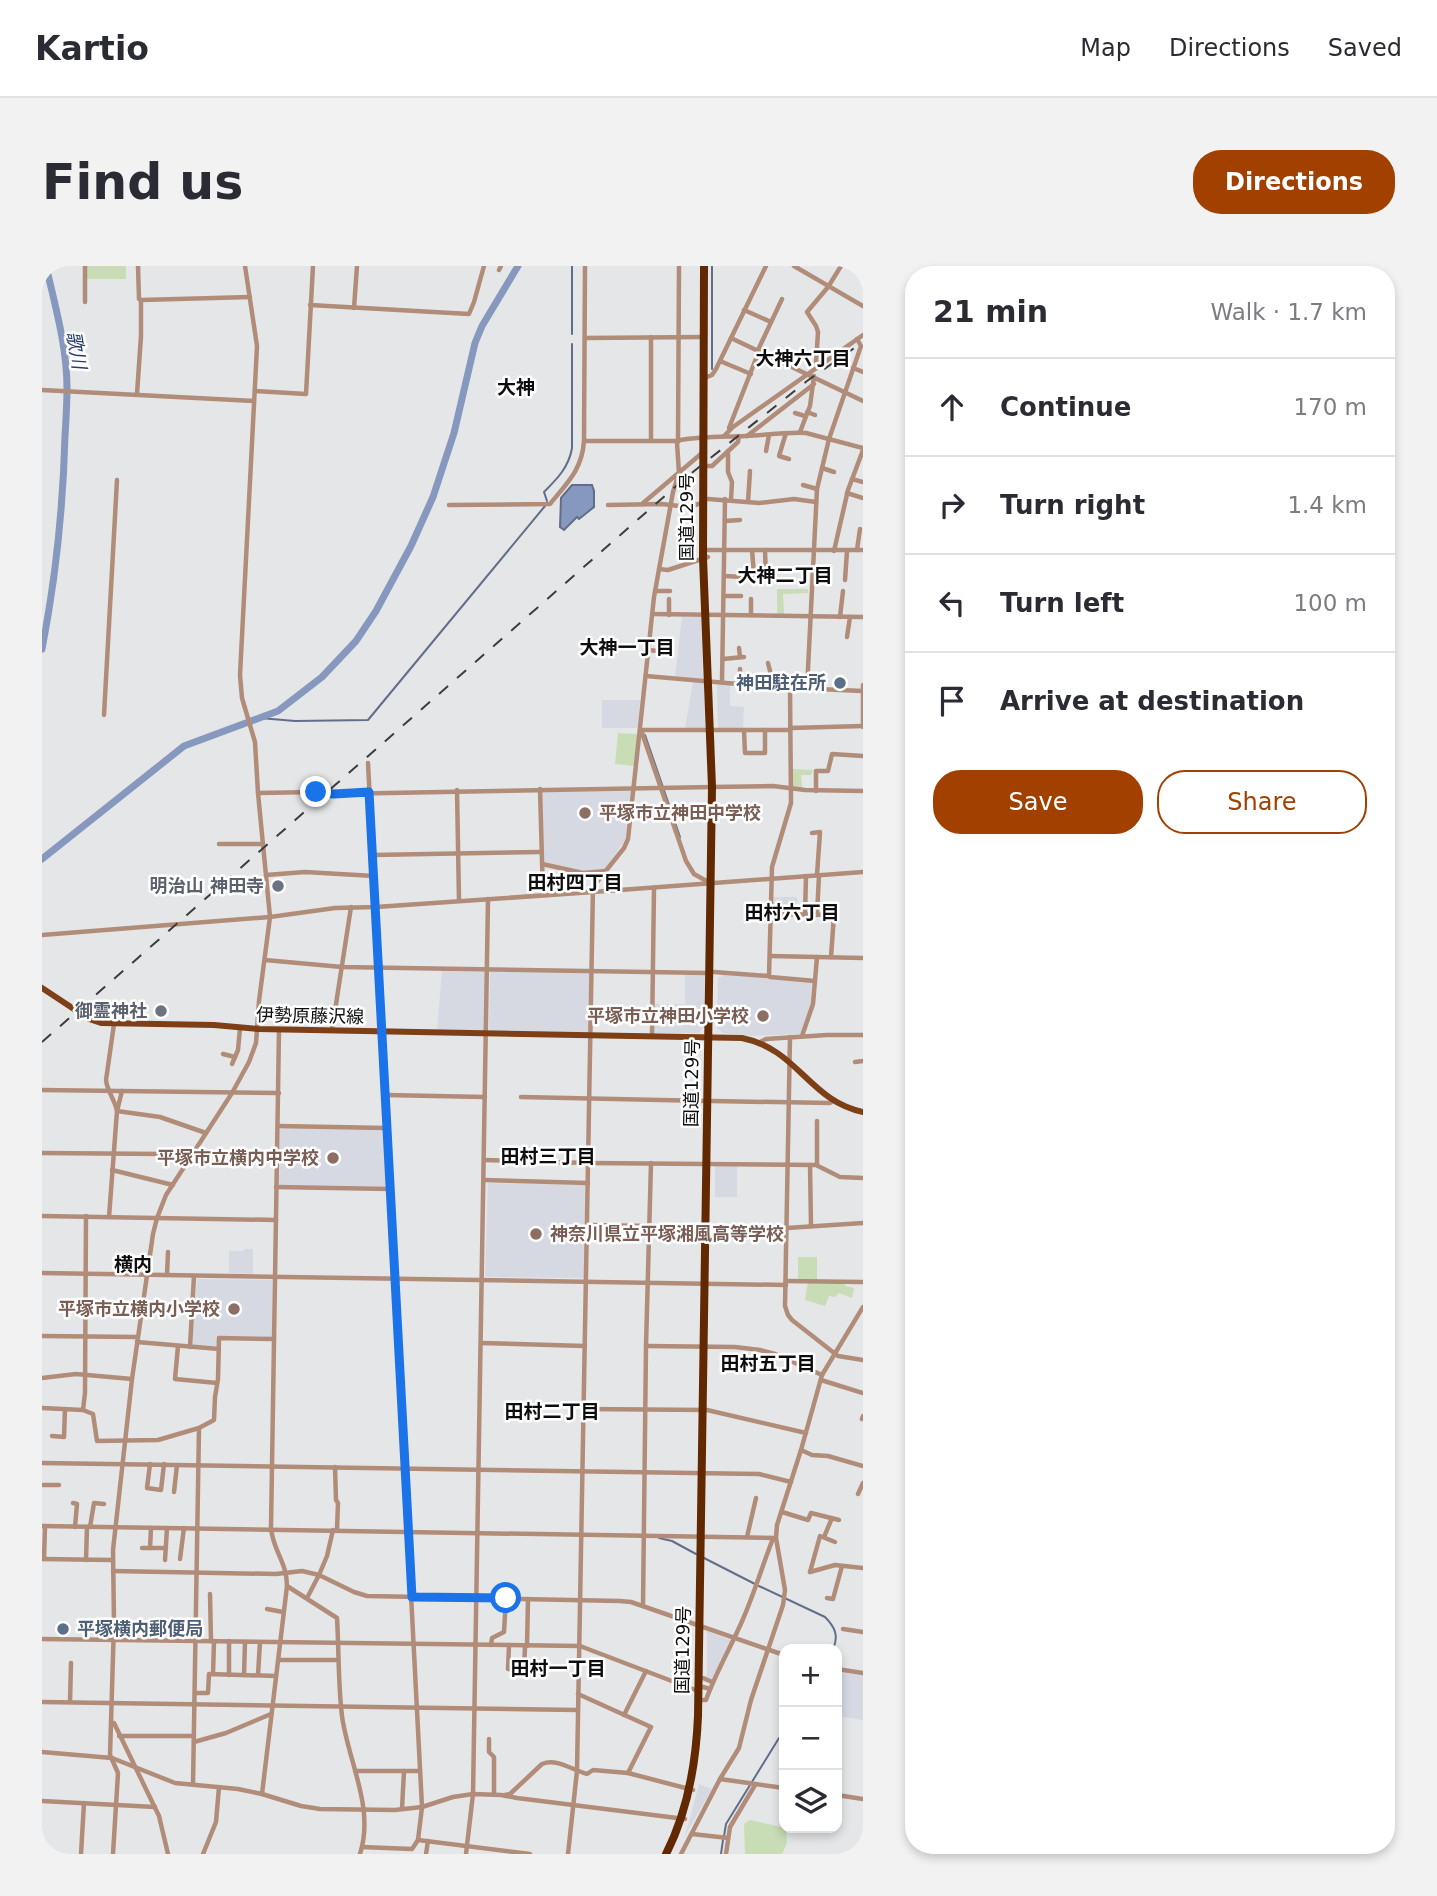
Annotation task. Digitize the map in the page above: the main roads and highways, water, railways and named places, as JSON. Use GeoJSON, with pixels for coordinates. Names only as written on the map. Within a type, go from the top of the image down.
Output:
{"type":"FeatureCollection","features":[{"type":"Feature","properties":{"kind":"highway","name":"国道129号"},"geometry":{"type":"LineString","coordinates":[[705,500],[708,466],[704,337],[706,266]]}},
{"type":"Feature","properties":{"kind":"highway","name":"国道129号"},"geometry":{"type":"LineString","coordinates":[[674,1852],[700,1756],[703,1687],[701,1628],[714,787],[703,453],[707,377],[706,266]]}},
{"type":"Feature","properties":{"kind":"highway","name":"国道129号"},"geometry":{"type":"LineString","coordinates":[[691,1790],[703,1687],[701,1628]]}},
{"type":"Feature","properties":{"kind":"main road","name":"伊勢原藤沢線"},"geometry":{"type":"LineString","coordinates":[[42,988],[89,1019],[114,1024],[742,1038],[760,1042],[790,1061],[833,1101],[863,1112]]}},
{"type":"Feature","properties":{"kind":"water"},"geometry":{"type":"Polygon","coordinates":[[[572,485],[592,485],[594,507],[579,519],[577,517],[564,530],[560,527],[561,498],[572,485]]]}},
{"type":"Feature","properties":{"kind":"waterway","name":"歌川"},"geometry":{"type":"LineString","coordinates":[[42,649],[58,543],[67,394],[63,342],[46,266]]}},
{"type":"Feature","properties":{"kind":"waterway"},"geometry":{"type":"LineString","coordinates":[[42,859],[184,746],[278,711],[322,677],[356,641],[376,611],[411,546],[433,497],[454,433],[475,343],[482,326],[518,266]]}},
{"type":"Feature","properties":{"kind":"waterway"},"geometry":{"type":"LineString","coordinates":[[572,266],[572,334]]}},
{"type":"Feature","properties":{"kind":"waterway"},"geometry":{"type":"LineString","coordinates":[[712,266],[712,369]]}},
{"type":"Feature","properties":{"kind":"waterway"},"geometry":{"type":"LineString","coordinates":[[547,501],[544,492],[565,467],[572,448],[572,344]]}},
{"type":"Feature","properties":{"kind":"waterway"},"geometry":{"type":"LineString","coordinates":[[260,718],[295,721],[368,720],[545,506]]}},
{"type":"Feature","properties":{"kind":"waterway"},"geometry":{"type":"LineString","coordinates":[[645,735],[680,837]]}},
{"type":"Feature","properties":{"kind":"waterway"},"geometry":{"type":"LineString","coordinates":[[659,1538],[672,1541],[696,1554]]}},
{"type":"Feature","properties":{"kind":"waterway"},"geometry":{"type":"LineString","coordinates":[[704,1558],[755,1584]]}},
{"type":"Feature","properties":{"kind":"waterway"},"geometry":{"type":"LineString","coordinates":[[759,1586],[825,1617],[835,1632],[835,1644]]}},
{"type":"Feature","properties":{"kind":"waterway"},"geometry":{"type":"LineString","coordinates":[[724,1836],[726,1824],[779,1738]]}},
{"type":"Feature","properties":{"kind":"waterway"},"geometry":{"type":"LineString","coordinates":[[721,1854],[723,1840]]}},
{"type":"Feature","properties":{"kind":"railway"},"geometry":{"type":"LineString","coordinates":[[42,1042],[683,480],[807,381],[863,342]]}},
{"type":"Feature","properties":{"kind":"place","name":"神田駐在所"},"geometry":{"type":"Point","coordinates":[840,683]}},
{"type":"Feature","properties":{"kind":"place","name":"平塚市立神田中学校"},"geometry":{"type":"Point","coordinates":[585,813]}},
{"type":"Feature","properties":{"kind":"place","name":"明治山 神田寺"},"geometry":{"type":"Point","coordinates":[278,886]}},
{"type":"Feature","properties":{"kind":"place","name":"御霊神社"},"geometry":{"type":"Point","coordinates":[161,1011]}},
{"type":"Feature","properties":{"kind":"place","name":"平塚市立神田小学校"},"geometry":{"type":"Point","coordinates":[763,1016]}},
{"type":"Feature","properties":{"kind":"place","name":"平塚市立横内中学校"},"geometry":{"type":"Point","coordinates":[333,1158]}},
{"type":"Feature","properties":{"kind":"place","name":"神奈川県立平塚湘風高等学校"},"geometry":{"type":"Point","coordinates":[536,1234]}},
{"type":"Feature","properties":{"kind":"place","name":"平塚市立横内小学校"},"geometry":{"type":"Point","coordinates":[234,1309]}},
{"type":"Feature","properties":{"kind":"place","name":"平塚横内郵便局"},"geometry":{"type":"Point","coordinates":[63,1629]}},
{"type":"Feature","properties":{"kind":"district","name":"大神六丁目"},"geometry":{"type":"Point","coordinates":[803,358]}},
{"type":"Feature","properties":{"kind":"district","name":"大神"},"geometry":{"type":"Point","coordinates":[516,387]}},
{"type":"Feature","properties":{"kind":"district","name":"大神二丁目"},"geometry":{"type":"Point","coordinates":[785,575]}},
{"type":"Feature","properties":{"kind":"district","name":"大神一丁目"},"geometry":{"type":"Point","coordinates":[627,647]}},
{"type":"Feature","properties":{"kind":"district","name":"田村四丁目"},"geometry":{"type":"Point","coordinates":[575,882]}},
{"type":"Feature","properties":{"kind":"district","name":"田村六丁目"},"geometry":{"type":"Point","coordinates":[792,912]}},
{"type":"Feature","properties":{"kind":"district","name":"田村三丁目"},"geometry":{"type":"Point","coordinates":[548,1156]}},
{"type":"Feature","properties":{"kind":"district","name":"横内"},"geometry":{"type":"Point","coordinates":[133,1264]}},
{"type":"Feature","properties":{"kind":"district","name":"田村五丁目"},"geometry":{"type":"Point","coordinates":[768,1363]}},
{"type":"Feature","properties":{"kind":"district","name":"田村二丁目"},"geometry":{"type":"Point","coordinates":[552,1411]}},
{"type":"Feature","properties":{"kind":"district","name":"田村一丁目"},"geometry":{"type":"Point","coordinates":[558,1668]}}]}
